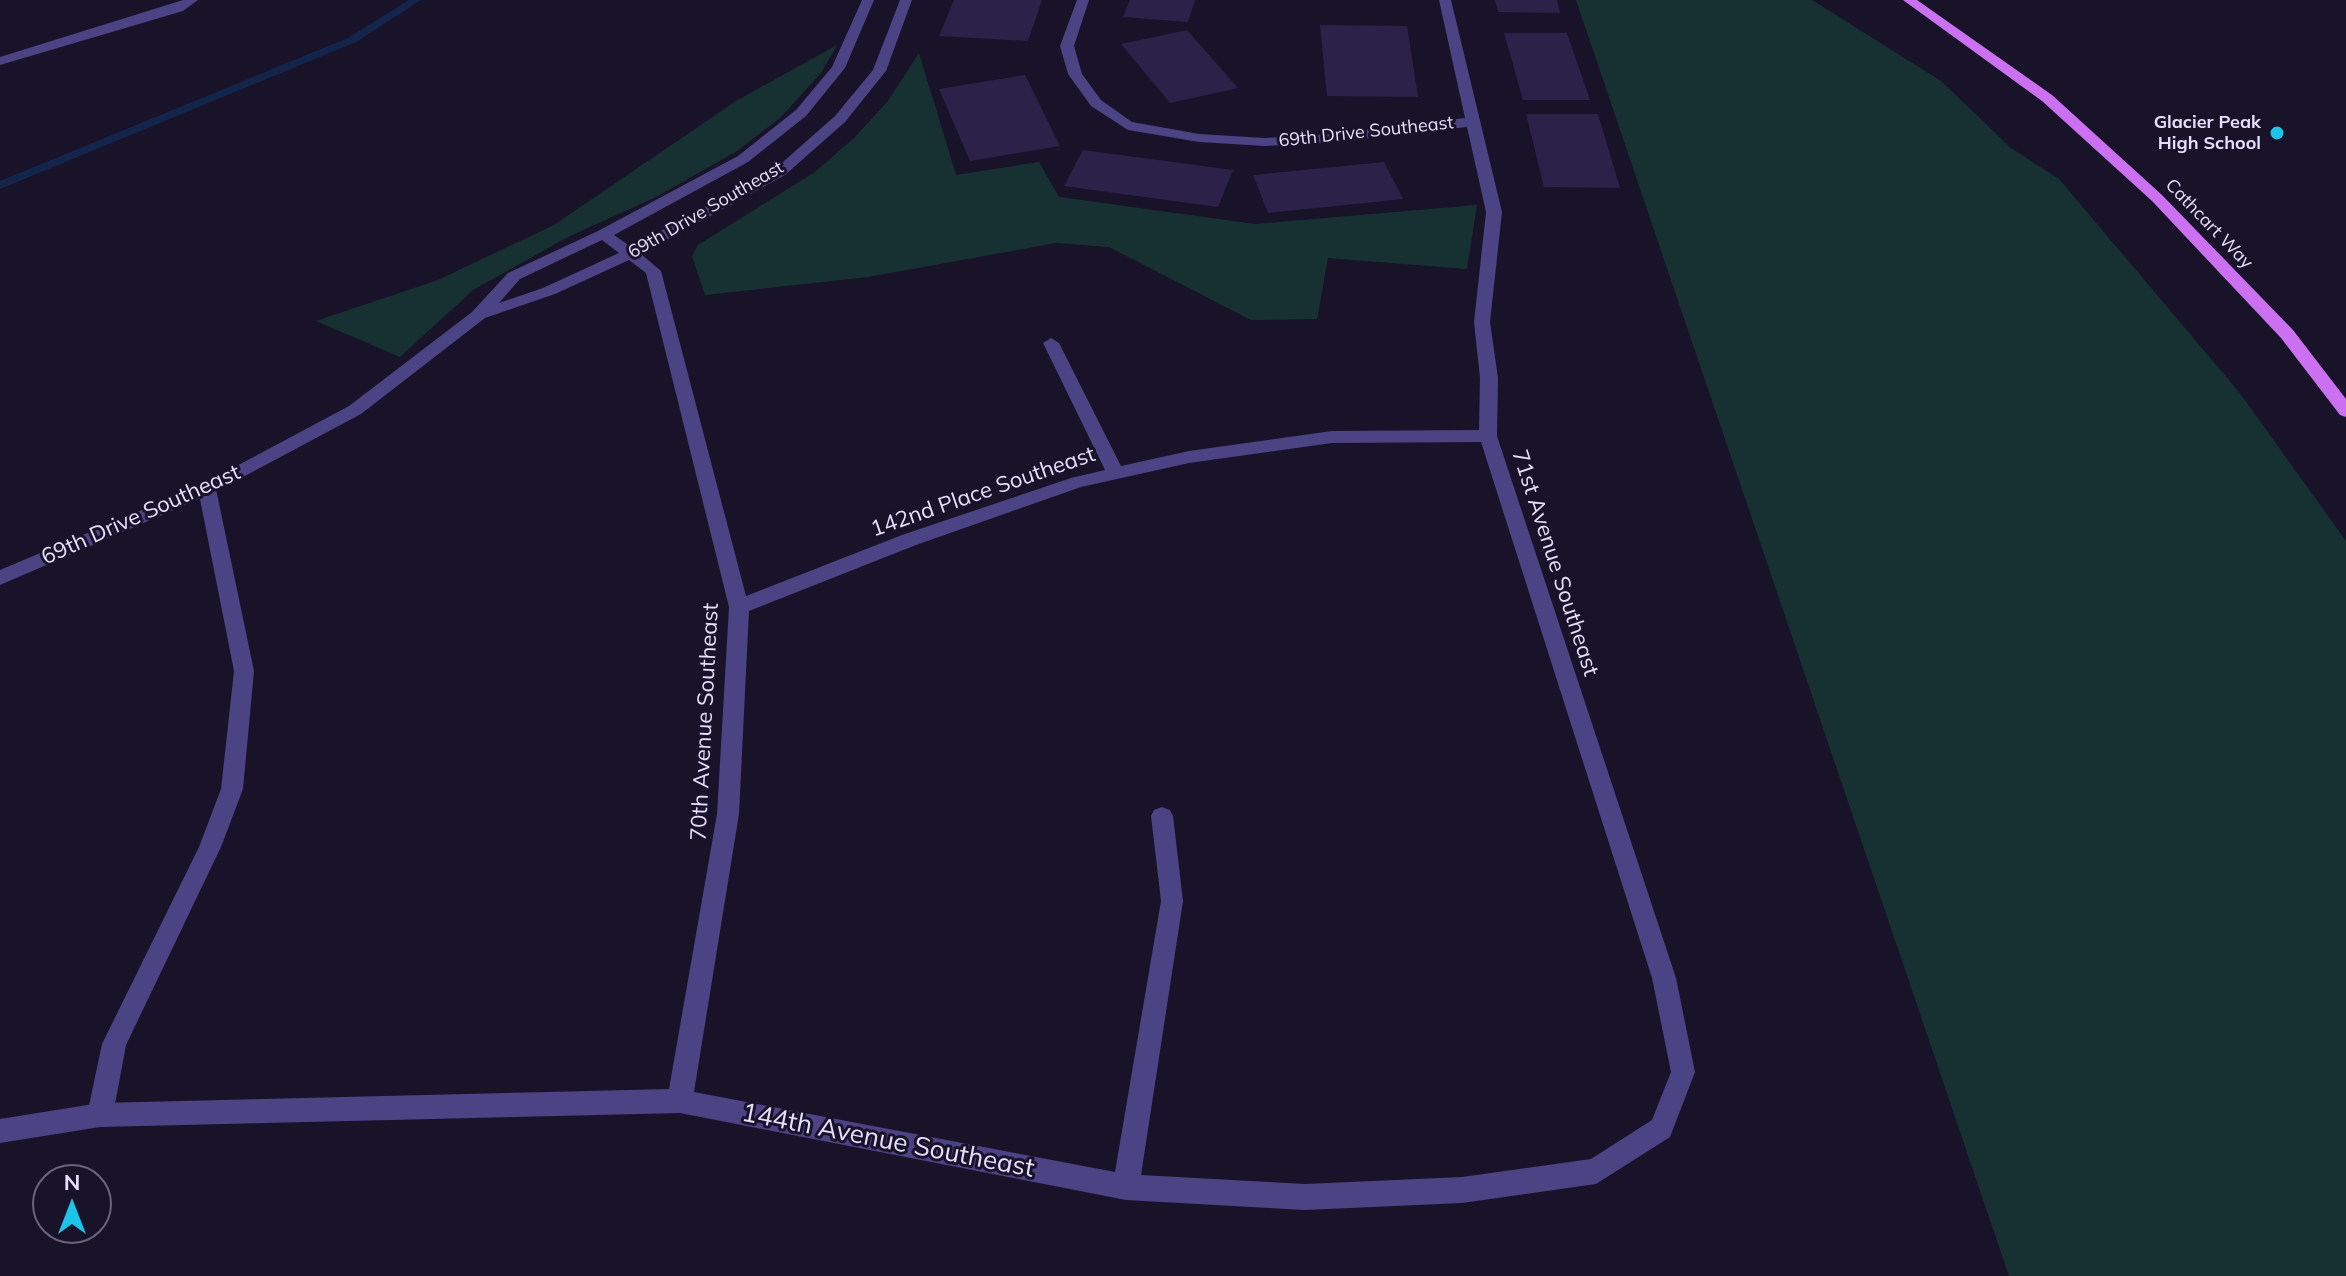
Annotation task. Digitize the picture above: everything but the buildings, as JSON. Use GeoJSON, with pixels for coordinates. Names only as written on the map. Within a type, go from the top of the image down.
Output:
{"type":"FeatureCollection","features":[{"type":"Feature","properties":{"kind":"main road","name":"Cathcart Way"},"geometry":{"type":"LineString","coordinates":[[1909,0],[2047,98],[2157,198],[2287,334],[2346,411]]}},
{"type":"Feature","properties":{"kind":"street"},"geometry":{"type":"LineString","coordinates":[[0,61],[163,13],[192,0]]}},
{"type":"Feature","properties":{"kind":"street","name":"69th Drive Southeast"},"geometry":{"type":"LineString","coordinates":[[0,578],[207,489],[355,410],[478,316],[514,276],[603,234],[743,159],[801,113],[838,68],[868,0]]}},
{"type":"Feature","properties":{"kind":"street","name":"69th Drive Southeast"},"geometry":{"type":"LineString","coordinates":[[478,316],[549,291],[630,254],[780,172],[840,119],[879,71],[906,0]]}},
{"type":"Feature","properties":{"kind":"street","name":"69th Drive Southeast"},"geometry":{"type":"LineString","coordinates":[[1083,0],[1067,46],[1075,74],[1096,103],[1128,126],[1199,138],[1265,142],[1334,138],[1471,122]]}},
{"type":"Feature","properties":{"kind":"street","name":"71st Avenue Southeast"},"geometry":{"type":"LineString","coordinates":[[1445,0],[1494,212],[1482,322],[1489,378],[1488,436],[1664,978],[1683,1072],[1661,1128]]}},
{"type":"Feature","properties":{"kind":"street","name":"70th Avenue Southeast"},"geometry":{"type":"LineString","coordinates":[[603,234],[653,271],[739,607],[728,814],[680,1101]]}},
{"type":"Feature","properties":{"kind":"street"},"geometry":{"type":"LineString","coordinates":[[1051,343],[1116,474]]}},
{"type":"Feature","properties":{"kind":"street","name":"142nd Place Southeast"},"geometry":{"type":"LineString","coordinates":[[739,607],[909,540],[1077,482],[1189,457],[1332,437],[1488,436]]}},
{"type":"Feature","properties":{"kind":"street"},"geometry":{"type":"LineString","coordinates":[[0,1131],[100,1115],[114,1044],[210,847],[232,789],[244,671],[207,489]]}},
{"type":"Feature","properties":{"kind":"street"},"geometry":{"type":"LineString","coordinates":[[1126,1187],[1172,901],[1162,816]]}},
{"type":"Feature","properties":{"kind":"street","name":"144th Avenue Southeast"},"geometry":{"type":"LineString","coordinates":[[100,1115],[680,1101],[1126,1187],[1305,1197],[1462,1190],[1596,1171],[1661,1128]]}},
{"type":"Feature","properties":{"kind":"green space"},"geometry":{"type":"Polygon","coordinates":[[[1576,0],[1812,0],[1941,81],[2011,148],[2059,179],[2239,392],[2346,541],[2346,1276],[2009,1276],[1576,0]]]}},
{"type":"Feature","properties":{"kind":"green space"},"geometry":{"type":"Polygon","coordinates":[[[837,45],[821,73],[780,118],[737,151],[656,197],[568,237],[473,290],[400,357],[316,321],[438,280],[554,225],[736,101],[837,45]]]}},
{"type":"Feature","properties":{"kind":"green space"},"geometry":{"type":"Polygon","coordinates":[[[919,53],[956,175],[1039,162],[1059,197],[1255,224],[1477,205],[1467,269],[1328,258],[1317,319],[1251,320],[1109,247],[1056,243],[868,277],[705,295],[692,256],[698,245],[815,172],[855,137],[888,101],[919,53]]]}},
{"type":"Feature","properties":{"kind":"waterway"},"geometry":{"type":"LineString","coordinates":[[0,185],[352,40],[416,0]]}},
{"type":"Feature","properties":{"kind":"place","name":"Glacier Peak High School"},"geometry":{"type":"Point","coordinates":[2277,133]}}]}
